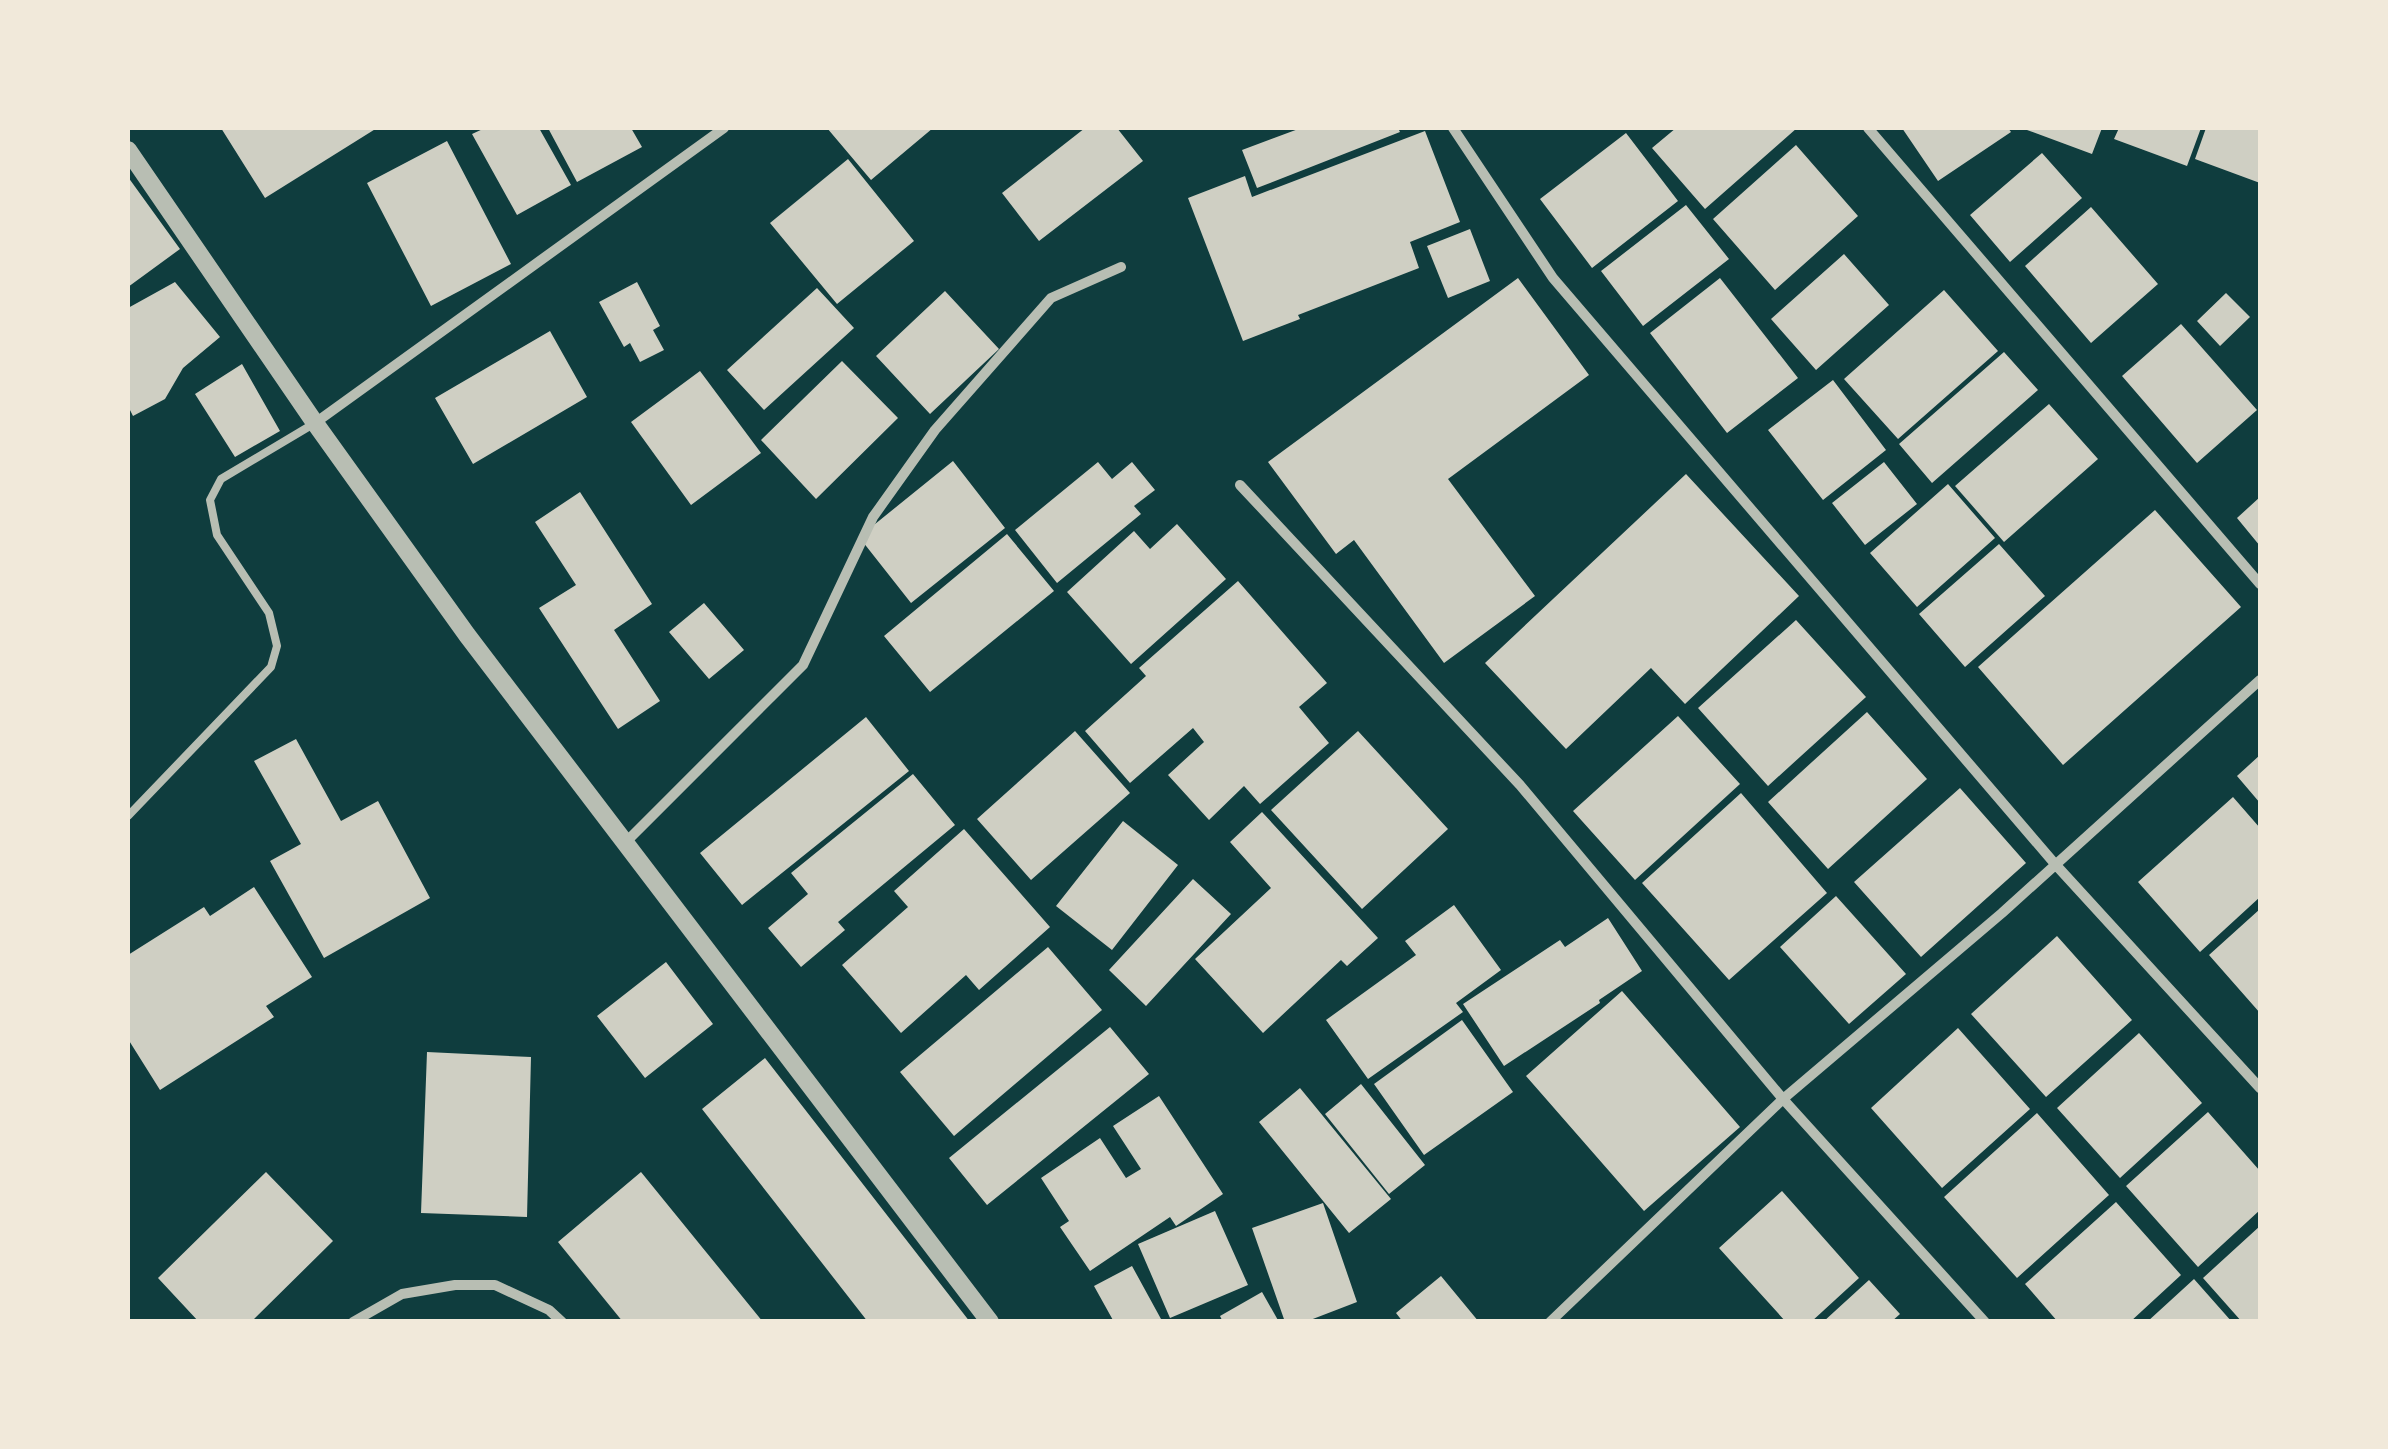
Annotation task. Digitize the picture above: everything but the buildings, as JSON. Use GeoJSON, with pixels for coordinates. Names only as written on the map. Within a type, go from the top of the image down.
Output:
{"type":"FeatureCollection","features":[{"type":"Feature","properties":{"kind":"street"},"geometry":{"type":"LineString","coordinates":[[315,423],[724,128]]}},
{"type":"Feature","properties":{"kind":"street"},"geometry":{"type":"LineString","coordinates":[[1453,128],[1553,278],[2055,864],[2260,1088]]}},
{"type":"Feature","properties":{"kind":"street"},"geometry":{"type":"LineString","coordinates":[[1868,128],[2260,584]]}},
{"type":"Feature","properties":{"kind":"street"},"geometry":{"type":"LineString","coordinates":[[128,150],[466,636],[990,1322]]}},
{"type":"Feature","properties":{"kind":"street"},"geometry":{"type":"LineString","coordinates":[[625,842],[803,665],[873,516],[935,430],[1051,298],[1121,267]]}},
{"type":"Feature","properties":{"kind":"street"},"geometry":{"type":"LineString","coordinates":[[1240,485],[1520,784],[1783,1099],[1985,1322]]}},
{"type":"Feature","properties":{"kind":"street"},"geometry":{"type":"LineString","coordinates":[[1550,1322],[1783,1099],[2002,913],[2260,680]]}},
{"type":"Feature","properties":{"kind":"street"},"geometry":{"type":"LineString","coordinates":[[352,1322],[402,1294],[455,1285],[496,1285],[549,1310],[562,1322]]}},
{"type":"Feature","properties":{"kind":"lane"},"geometry":{"type":"LineString","coordinates":[[128,816],[270,668],[277,646],[269,613],[217,534],[210,500],[221,478],[315,423]]}}]}
